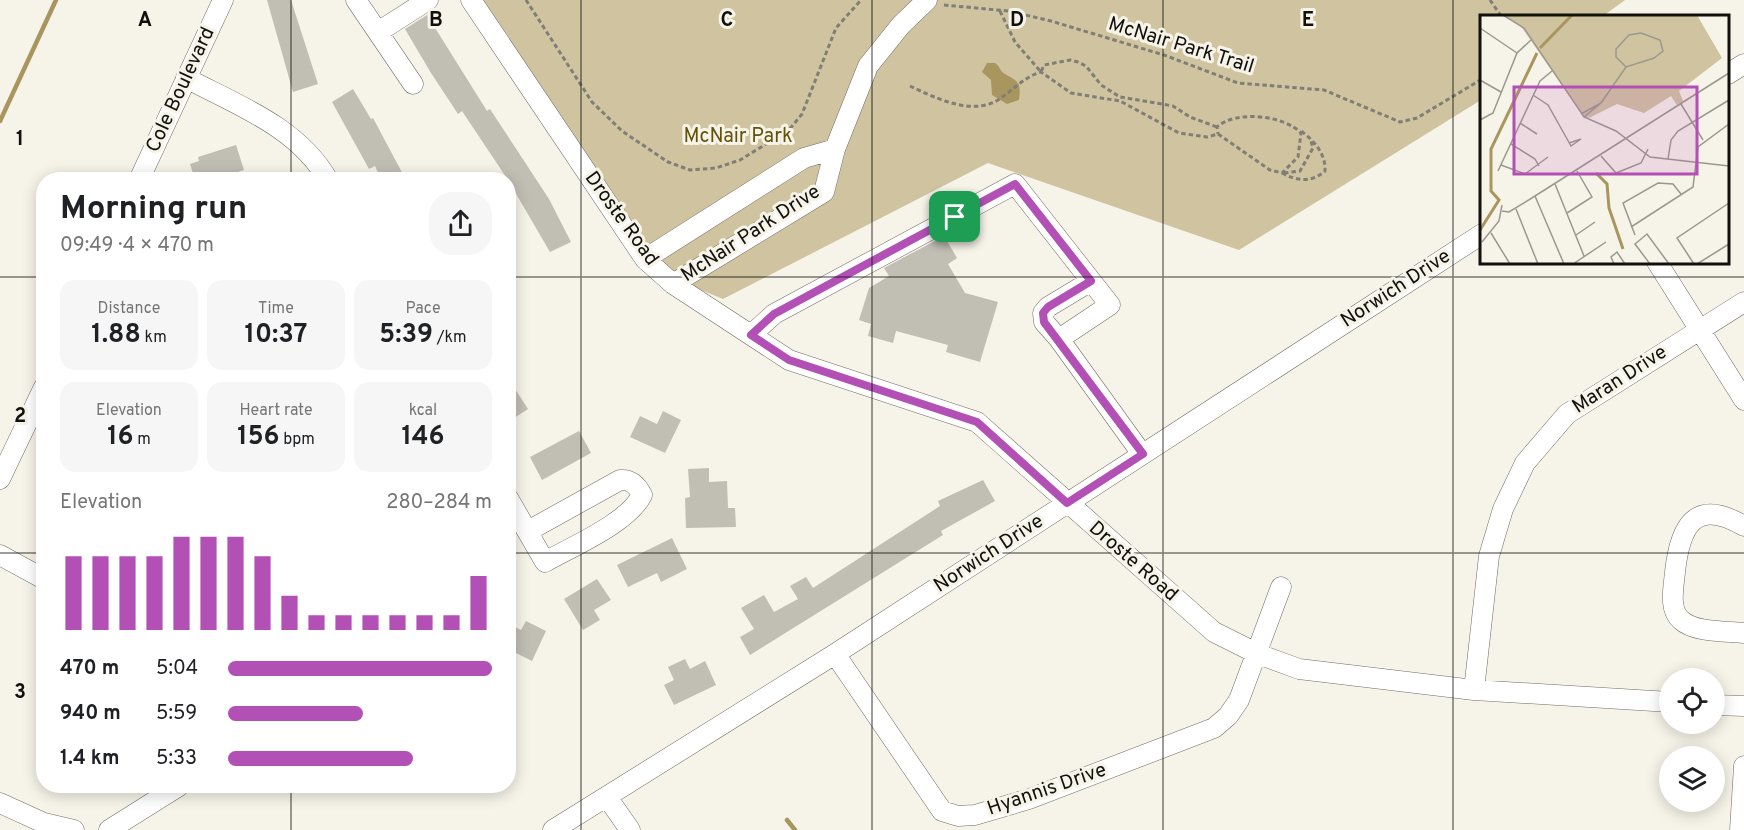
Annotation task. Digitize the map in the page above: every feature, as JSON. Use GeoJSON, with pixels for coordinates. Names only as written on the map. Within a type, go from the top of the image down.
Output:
{"type":"FeatureCollection","features":[{"type":"Feature","properties":{"kind":"street","name":"Cole Boulevard"},"geometry":{"type":"LineString","coordinates":[[143,172],[223,0]]}},
{"type":"Feature","properties":{"kind":"street"},"geometry":{"type":"LineString","coordinates":[[356,0],[413,84]]}},
{"type":"Feature","properties":{"kind":"street"},"geometry":{"type":"LineString","coordinates":[[378,32],[428,0]]}},
{"type":"Feature","properties":{"kind":"street","name":"Droste Road"},"geometry":{"type":"LineString","coordinates":[[471,0],[645,259],[673,284],[789,360],[977,422],[1214,632],[1258,654],[1299,669],[1474,690],[1659,701]]}},
{"type":"Feature","properties":{"kind":"street","name":"McNair Park Drive"},"geometry":{"type":"LineString","coordinates":[[673,284],[824,192],[836,148],[868,66],[901,24],[934,2]]}},
{"type":"Feature","properties":{"kind":"street"},"geometry":{"type":"LineString","coordinates":[[1729,73],[1744,64]]}},
{"type":"Feature","properties":{"kind":"street"},"geometry":{"type":"LineString","coordinates":[[186,78],[279,128],[306,148],[322,172]]}},
{"type":"Feature","properties":{"kind":"street","name":"McNair Park Drive"},"geometry":{"type":"LineString","coordinates":[[645,259],[804,158],[836,148]]}},
{"type":"Feature","properties":{"kind":"street"},"geometry":{"type":"LineString","coordinates":[[751,335],[774,314],[1015,184],[1110,306],[1059,339]]}},
{"type":"Feature","properties":{"kind":"street","name":"Norwich Drive"},"geometry":{"type":"LineString","coordinates":[[553,830],[835,654],[1480,235]]}},
{"type":"Feature","properties":{"kind":"street"},"geometry":{"type":"LineString","coordinates":[[1658,264],[1744,400]]}},
{"type":"Feature","properties":{"kind":"street"},"geometry":{"type":"LineString","coordinates":[[1091,281],[1048,307],[1043,313],[1044,322],[1059,339],[1143,454]]}},
{"type":"Feature","properties":{"kind":"street","name":"Maran Drive"},"geometry":{"type":"LineString","coordinates":[[1474,690],[1489,556],[1503,509],[1526,463],[1567,414],[1744,302]]}},
{"type":"Feature","properties":{"kind":"street"},"geometry":{"type":"LineString","coordinates":[[0,479],[36,404]]}},
{"type":"Feature","properties":{"kind":"street"},"geometry":{"type":"LineString","coordinates":[[516,511],[545,562],[618,520],[636,507],[642,495],[638,486],[627,480],[620,480],[528,531]]}},
{"type":"Feature","properties":{"kind":"street"},"geometry":{"type":"LineString","coordinates":[[1744,526],[1732,519],[1711,514],[1694,519],[1684,529],[1678,545],[1673,596],[1675,609],[1681,620],[1695,627],[1744,633]]}},
{"type":"Feature","properties":{"kind":"street"},"geometry":{"type":"LineString","coordinates":[[0,555],[36,575]]}},
{"type":"Feature","properties":{"kind":"street","name":"Hyannis Drive"},"geometry":{"type":"LineString","coordinates":[[835,654],[942,812],[958,816],[975,815],[1029,799],[1214,728],[1228,716],[1239,700],[1281,588]]}},
{"type":"Feature","properties":{"kind":"street"},"geometry":{"type":"LineString","coordinates":[[1725,705],[1744,706]]}},
{"type":"Feature","properties":{"kind":"street"},"geometry":{"type":"LineString","coordinates":[[1740,830],[1744,766]]}},
{"type":"Feature","properties":{"kind":"street"},"geometry":{"type":"LineString","coordinates":[[109,830],[168,793]]}},
{"type":"Feature","properties":{"kind":"street"},"geometry":{"type":"LineString","coordinates":[[607,797],[630,830]]}},
{"type":"Feature","properties":{"kind":"street"},"geometry":{"type":"LineString","coordinates":[[0,803],[43,827],[74,830]]}},
{"type":"Feature","properties":{"kind":"path"},"geometry":{"type":"LineString","coordinates":[[526,0],[592,102],[622,131],[668,162],[690,170],[716,168],[740,160],[789,130],[802,114],[836,28],[861,0]]}},
{"type":"Feature","properties":{"kind":"path"},"geometry":{"type":"LineString","coordinates":[[1490,0],[1500,15]]}},
{"type":"Feature","properties":{"kind":"path","name":"McNair Park Trail"},"geometry":{"type":"LineString","coordinates":[[934,2],[1000,10],[1051,21],[1164,55],[1239,82],[1324,90],[1400,122],[1417,118],[1480,80]]}},
{"type":"Feature","properties":{"kind":"path"},"geometry":{"type":"LineString","coordinates":[[1000,10],[1015,42],[1041,72],[1071,93],[1173,105],[1190,117],[1217,127],[1234,118],[1269,120],[1296,128],[1311,139],[1323,154],[1325,171],[1319,176],[1300,180],[1270,170],[1218,134],[1217,127]]}},
{"type":"Feature","properties":{"kind":"path"},"geometry":{"type":"LineString","coordinates":[[1041,72],[1044,65],[1056,62],[1078,62],[1086,66],[1101,85],[1120,99],[1179,133],[1207,137],[1218,134]]}},
{"type":"Feature","properties":{"kind":"path"},"geometry":{"type":"LineString","coordinates":[[910,86],[937,99],[975,107],[996,101],[1030,75],[1041,72]]}},
{"type":"Feature","properties":{"kind":"path"},"geometry":{"type":"LineString","coordinates":[[1282,173],[1298,158],[1301,133],[1296,128]]}},
{"type":"Feature","properties":{"kind":"path"},"geometry":{"type":"LineString","coordinates":[[1282,173],[1300,171],[1313,148],[1311,139]]}},
{"type":"Feature","properties":{"kind":"green space","name":"McNair Park"},"geometry":{"type":"Polygon","coordinates":[[[476,0],[1625,0],[1604,15],[1480,15],[1480,101],[1239,250],[988,163],[723,299],[662,274],[476,0]]]}},
{"type":"Feature","properties":{"kind":"shaded area"},"geometry":{"type":"Polygon","coordinates":[[[987,63],[995,63],[1003,73],[1016,81],[1020,89],[1019,100],[1007,104],[992,95],[991,80],[982,72],[987,63]]]}},
{"type":"Feature","properties":{"kind":"building"},"geometry":{"type":"Polygon","coordinates":[[[267,0],[291,0],[318,84],[293,92],[267,0]]]}},
{"type":"Feature","properties":{"kind":"building"},"geometry":{"type":"Polygon","coordinates":[[[427,15],[487,111],[490,109],[549,199],[571,242],[550,252],[516,194],[516,172],[503,172],[462,111],[458,114],[405,29],[427,15]]]}},
{"type":"Feature","properties":{"kind":"building"},"geometry":{"type":"Polygon","coordinates":[[[353,89],[371,119],[373,118],[402,172],[378,172],[375,166],[369,169],[332,102],[353,89]]]}},
{"type":"Feature","properties":{"kind":"building"},"geometry":{"type":"Polygon","coordinates":[[[236,145],[244,170],[192,172],[190,164],[199,161],[198,157],[236,145]]]}},
{"type":"Feature","properties":{"kind":"building"},"geometry":{"type":"Polygon","coordinates":[[[944,236],[957,258],[948,264],[965,293],[998,302],[980,362],[946,352],[948,345],[896,331],[893,343],[868,336],[871,324],[859,320],[869,288],[889,276],[884,268],[944,236]]]}},
{"type":"Feature","properties":{"kind":"building"},"geometry":{"type":"Polygon","coordinates":[[[516,390],[528,409],[516,417],[516,390]]]}},
{"type":"Feature","properties":{"kind":"building"},"geometry":{"type":"Polygon","coordinates":[[[663,411],[681,420],[665,453],[630,437],[640,416],[657,424],[663,411]]]}},
{"type":"Feature","properties":{"kind":"building"},"geometry":{"type":"Polygon","coordinates":[[[579,431],[591,453],[542,480],[530,457],[579,431]]]}},
{"type":"Feature","properties":{"kind":"building"},"geometry":{"type":"Polygon","coordinates":[[[709,468],[709,482],[727,481],[728,508],[735,508],[736,527],[686,528],[685,498],[690,497],[688,469],[709,468]]]}},
{"type":"Feature","properties":{"kind":"building"},"geometry":{"type":"Polygon","coordinates":[[[983,480],[995,501],[941,531],[943,535],[750,655],[740,637],[754,629],[741,608],[764,595],[774,612],[798,599],[790,586],[806,577],[813,588],[940,506],[938,501],[983,480]]]}},
{"type":"Feature","properties":{"kind":"building"},"geometry":{"type":"Polygon","coordinates":[[[672,538],[687,569],[661,582],[657,573],[628,587],[617,565],[672,538]]]}},
{"type":"Feature","properties":{"kind":"building"},"geometry":{"type":"Polygon","coordinates":[[[597,579],[611,600],[594,610],[600,620],[583,630],[564,599],[597,579]]]}},
{"type":"Feature","properties":{"kind":"building"},"geometry":{"type":"Polygon","coordinates":[[[526,621],[546,631],[532,661],[516,653],[516,628],[521,630],[526,621]]]}},
{"type":"Feature","properties":{"kind":"building"},"geometry":{"type":"Polygon","coordinates":[[[685,659],[690,669],[705,661],[716,685],[674,705],[664,685],[674,680],[668,667],[685,659]]]}},
{"type":"Feature","properties":{"kind":"waterway"},"geometry":{"type":"LineString","coordinates":[[0,121],[56,0]]}},
{"type":"Feature","properties":{"kind":"waterway"},"geometry":{"type":"LineString","coordinates":[[787,820],[795,830]]}},
{"type":"Feature","properties":{"kind":"route"},"geometry":{"type":"LineString","coordinates":[[1015,184],[1091,281],[1048,307],[1043,313],[1044,322],[1059,339],[1143,454],[1067,503],[977,422],[789,360],[751,335],[774,314],[955,217],[1015,184]]}}]}
